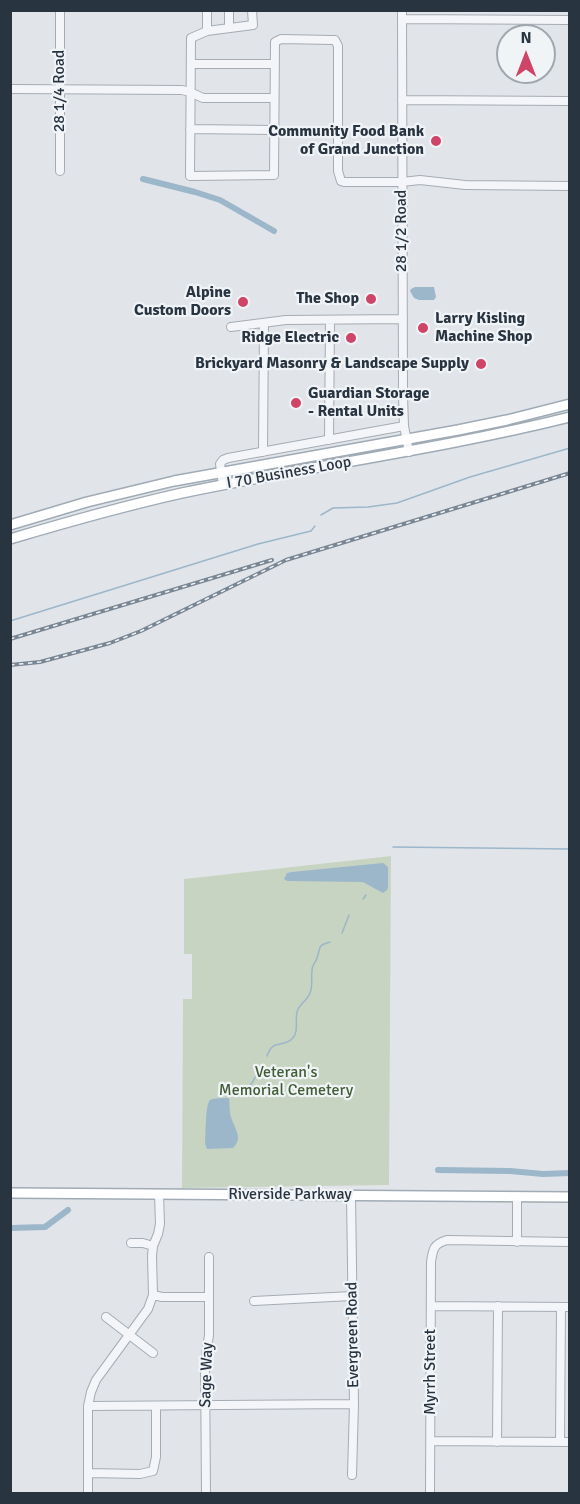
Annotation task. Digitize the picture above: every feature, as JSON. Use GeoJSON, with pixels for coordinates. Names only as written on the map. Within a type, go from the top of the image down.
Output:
{"type":"FeatureCollection","features":[{"type":"Feature","properties":{"kind":"main road","name":"I 70 Business Loop"},"geometry":{"type":"LineString","coordinates":[[10,525],[128,491],[507,420],[570,404]]}},
{"type":"Feature","properties":{"kind":"main road","name":"I 70 Business Loop"},"geometry":{"type":"LineString","coordinates":[[10,539],[130,505],[223,485],[496,435],[570,417]]}},
{"type":"Feature","properties":{"kind":"main road"},"geometry":{"type":"LineString","coordinates":[[128,491],[130,505]]}},
{"type":"Feature","properties":{"kind":"main road","name":"Riverside Parkway"},"geometry":{"type":"LineString","coordinates":[[10,1194],[570,1197]]}},
{"type":"Feature","properties":{"kind":"street","name":"28 1/4 Road"},"geometry":{"type":"LineString","coordinates":[[60,10],[60,171]]}},
{"type":"Feature","properties":{"kind":"street"},"geometry":{"type":"LineString","coordinates":[[207,10],[207,31]]}},
{"type":"Feature","properties":{"kind":"street"},"geometry":{"type":"LineString","coordinates":[[229,10],[229,27]]}},
{"type":"Feature","properties":{"kind":"street"},"geometry":{"type":"LineString","coordinates":[[252,10],[253,25],[207,31],[191,38],[190,176],[274,175],[275,42],[281,39],[332,40],[339,46],[338,171],[339,178],[344,182],[420,180],[465,185],[570,186]]}},
{"type":"Feature","properties":{"kind":"street"},"geometry":{"type":"LineString","coordinates":[[402,15],[570,20]]}},
{"type":"Feature","properties":{"kind":"street","name":"28 1/2 Road"},"geometry":{"type":"LineString","coordinates":[[402,15],[404,426],[409,452]]}},
{"type":"Feature","properties":{"kind":"street"},"geometry":{"type":"LineString","coordinates":[[191,64],[274,64]]}},
{"type":"Feature","properties":{"kind":"street"},"geometry":{"type":"LineString","coordinates":[[10,89],[182,90],[203,98],[274,98]]}},
{"type":"Feature","properties":{"kind":"street"},"geometry":{"type":"LineString","coordinates":[[402,100],[570,101]]}},
{"type":"Feature","properties":{"kind":"street"},"geometry":{"type":"LineString","coordinates":[[190,129],[274,130]]}},
{"type":"Feature","properties":{"kind":"street"},"geometry":{"type":"LineString","coordinates":[[231,327],[282,320],[403,319]]}},
{"type":"Feature","properties":{"kind":"street"},"geometry":{"type":"LineString","coordinates":[[329,440],[330,320]]}},
{"type":"Feature","properties":{"kind":"street"},"geometry":{"type":"LineString","coordinates":[[263,452],[264,323]]}},
{"type":"Feature","properties":{"kind":"street"},"geometry":{"type":"LineString","coordinates":[[223,485],[220,464],[223,460],[404,426]]}},
{"type":"Feature","properties":{"kind":"street"},"geometry":{"type":"LineString","coordinates":[[88,1494],[88,1406],[91,1392],[96,1380],[148,1310],[153,1295],[153,1246],[160,1224],[159,1194]]}},
{"type":"Feature","properties":{"kind":"street","name":"Evergreen Road"},"geometry":{"type":"LineString","coordinates":[[351,1196],[354,1404],[352,1475]]}},
{"type":"Feature","properties":{"kind":"street"},"geometry":{"type":"LineString","coordinates":[[517,1197],[517,1242],[570,1242]]}},
{"type":"Feature","properties":{"kind":"street","name":"Myrrh Street"},"geometry":{"type":"LineString","coordinates":[[430,1494],[432,1250],[438,1243],[447,1240],[517,1242]]}},
{"type":"Feature","properties":{"kind":"street"},"geometry":{"type":"LineString","coordinates":[[131,1243],[153,1246]]}},
{"type":"Feature","properties":{"kind":"street","name":"Sage Way"},"geometry":{"type":"LineString","coordinates":[[206,1494],[205,1362],[209,1335],[209,1257]]}},
{"type":"Feature","properties":{"kind":"street"},"geometry":{"type":"LineString","coordinates":[[153,1295],[209,1297]]}},
{"type":"Feature","properties":{"kind":"street"},"geometry":{"type":"LineString","coordinates":[[254,1301],[352,1296]]}},
{"type":"Feature","properties":{"kind":"street"},"geometry":{"type":"LineString","coordinates":[[432,1306],[566,1307],[560,1442]]}},
{"type":"Feature","properties":{"kind":"street"},"geometry":{"type":"LineString","coordinates":[[497,1442],[498,1306]]}},
{"type":"Feature","properties":{"kind":"street"},"geometry":{"type":"LineString","coordinates":[[106,1317],[153,1353]]}},
{"type":"Feature","properties":{"kind":"street"},"geometry":{"type":"LineString","coordinates":[[88,1406],[354,1404]]}},
{"type":"Feature","properties":{"kind":"street"},"geometry":{"type":"LineString","coordinates":[[88,1473],[140,1474],[153,1471],[156,1457],[156,1406]]}},
{"type":"Feature","properties":{"kind":"street"},"geometry":{"type":"LineString","coordinates":[[431,1442],[570,1442]]}},
{"type":"Feature","properties":{"kind":"green space","name":"Veteran's Memorial Cemetery"},"geometry":{"type":"Polygon","coordinates":[[[391,856],[389,1185],[182,1188],[183,999],[192,999],[192,954],[184,954],[184,879],[391,856]]]}},
{"type":"Feature","properties":{"kind":"water"},"geometry":{"type":"Polygon","coordinates":[[[415,287],[434,287],[436,297],[434,300],[414,298],[410,291],[415,287]]]}},
{"type":"Feature","properties":{"kind":"water"},"geometry":{"type":"Polygon","coordinates":[[[383,863],[388,867],[388,887],[383,893],[363,882],[287,881],[284,879],[287,873],[292,872],[383,863]]]}},
{"type":"Feature","properties":{"kind":"water"},"geometry":{"type":"Polygon","coordinates":[[[229,1098],[230,1115],[238,1140],[233,1148],[207,1149],[205,1143],[208,1103],[212,1099],[229,1098]]]}},
{"type":"Feature","properties":{"kind":"waterway"},"geometry":{"type":"LineString","coordinates":[[143,179],[220,200],[274,231]]}},
{"type":"Feature","properties":{"kind":"waterway"},"geometry":{"type":"LineString","coordinates":[[321,515],[333,508],[397,503],[470,477],[570,448]]}},
{"type":"Feature","properties":{"kind":"waterway"},"geometry":{"type":"LineString","coordinates":[[10,621],[258,544],[311,531],[315,526]]}},
{"type":"Feature","properties":{"kind":"waterway"},"geometry":{"type":"LineString","coordinates":[[393,847],[570,849]]}},
{"type":"Feature","properties":{"kind":"waterway"},"geometry":{"type":"LineString","coordinates":[[363,899],[366,895]]}},
{"type":"Feature","properties":{"kind":"waterway"},"geometry":{"type":"LineString","coordinates":[[342,933],[349,915]]}},
{"type":"Feature","properties":{"kind":"waterway"},"geometry":{"type":"LineString","coordinates":[[267,1056],[272,1047],[289,1042],[294,1036],[296,1015],[309,996],[313,967],[320,947],[330,942]]}},
{"type":"Feature","properties":{"kind":"waterway"},"geometry":{"type":"LineString","coordinates":[[244,1092],[257,1074]]}},
{"type":"Feature","properties":{"kind":"waterway"},"geometry":{"type":"LineString","coordinates":[[438,1170],[570,1173]]}},
{"type":"Feature","properties":{"kind":"waterway"},"geometry":{"type":"LineString","coordinates":[[10,1228],[45,1227],[68,1210]]}},
{"type":"Feature","properties":{"kind":"railway"},"geometry":{"type":"LineString","coordinates":[[10,665],[40,662],[110,643],[141,631],[286,560],[570,473]]}},
{"type":"Feature","properties":{"kind":"railway"},"geometry":{"type":"LineString","coordinates":[[10,639],[272,560]]}},
{"type":"Feature","properties":{"kind":"place","name":"Community Food Bank of Grand Junction"},"geometry":{"type":"Point","coordinates":[436,141]}},
{"type":"Feature","properties":{"kind":"place","name":"The Shop"},"geometry":{"type":"Point","coordinates":[371,299]}},
{"type":"Feature","properties":{"kind":"place","name":"Alpine Custom Doors"},"geometry":{"type":"Point","coordinates":[243,302]}},
{"type":"Feature","properties":{"kind":"place","name":"Larry Kisling Machine Shop"},"geometry":{"type":"Point","coordinates":[423,328]}},
{"type":"Feature","properties":{"kind":"place","name":"Ridge Electric"},"geometry":{"type":"Point","coordinates":[351,338]}},
{"type":"Feature","properties":{"kind":"place","name":"Brickyard Masonry & Landscape Supply"},"geometry":{"type":"Point","coordinates":[481,364]}},
{"type":"Feature","properties":{"kind":"place","name":"Guardian Storage - Rental Units"},"geometry":{"type":"Point","coordinates":[296,403]}}]}
